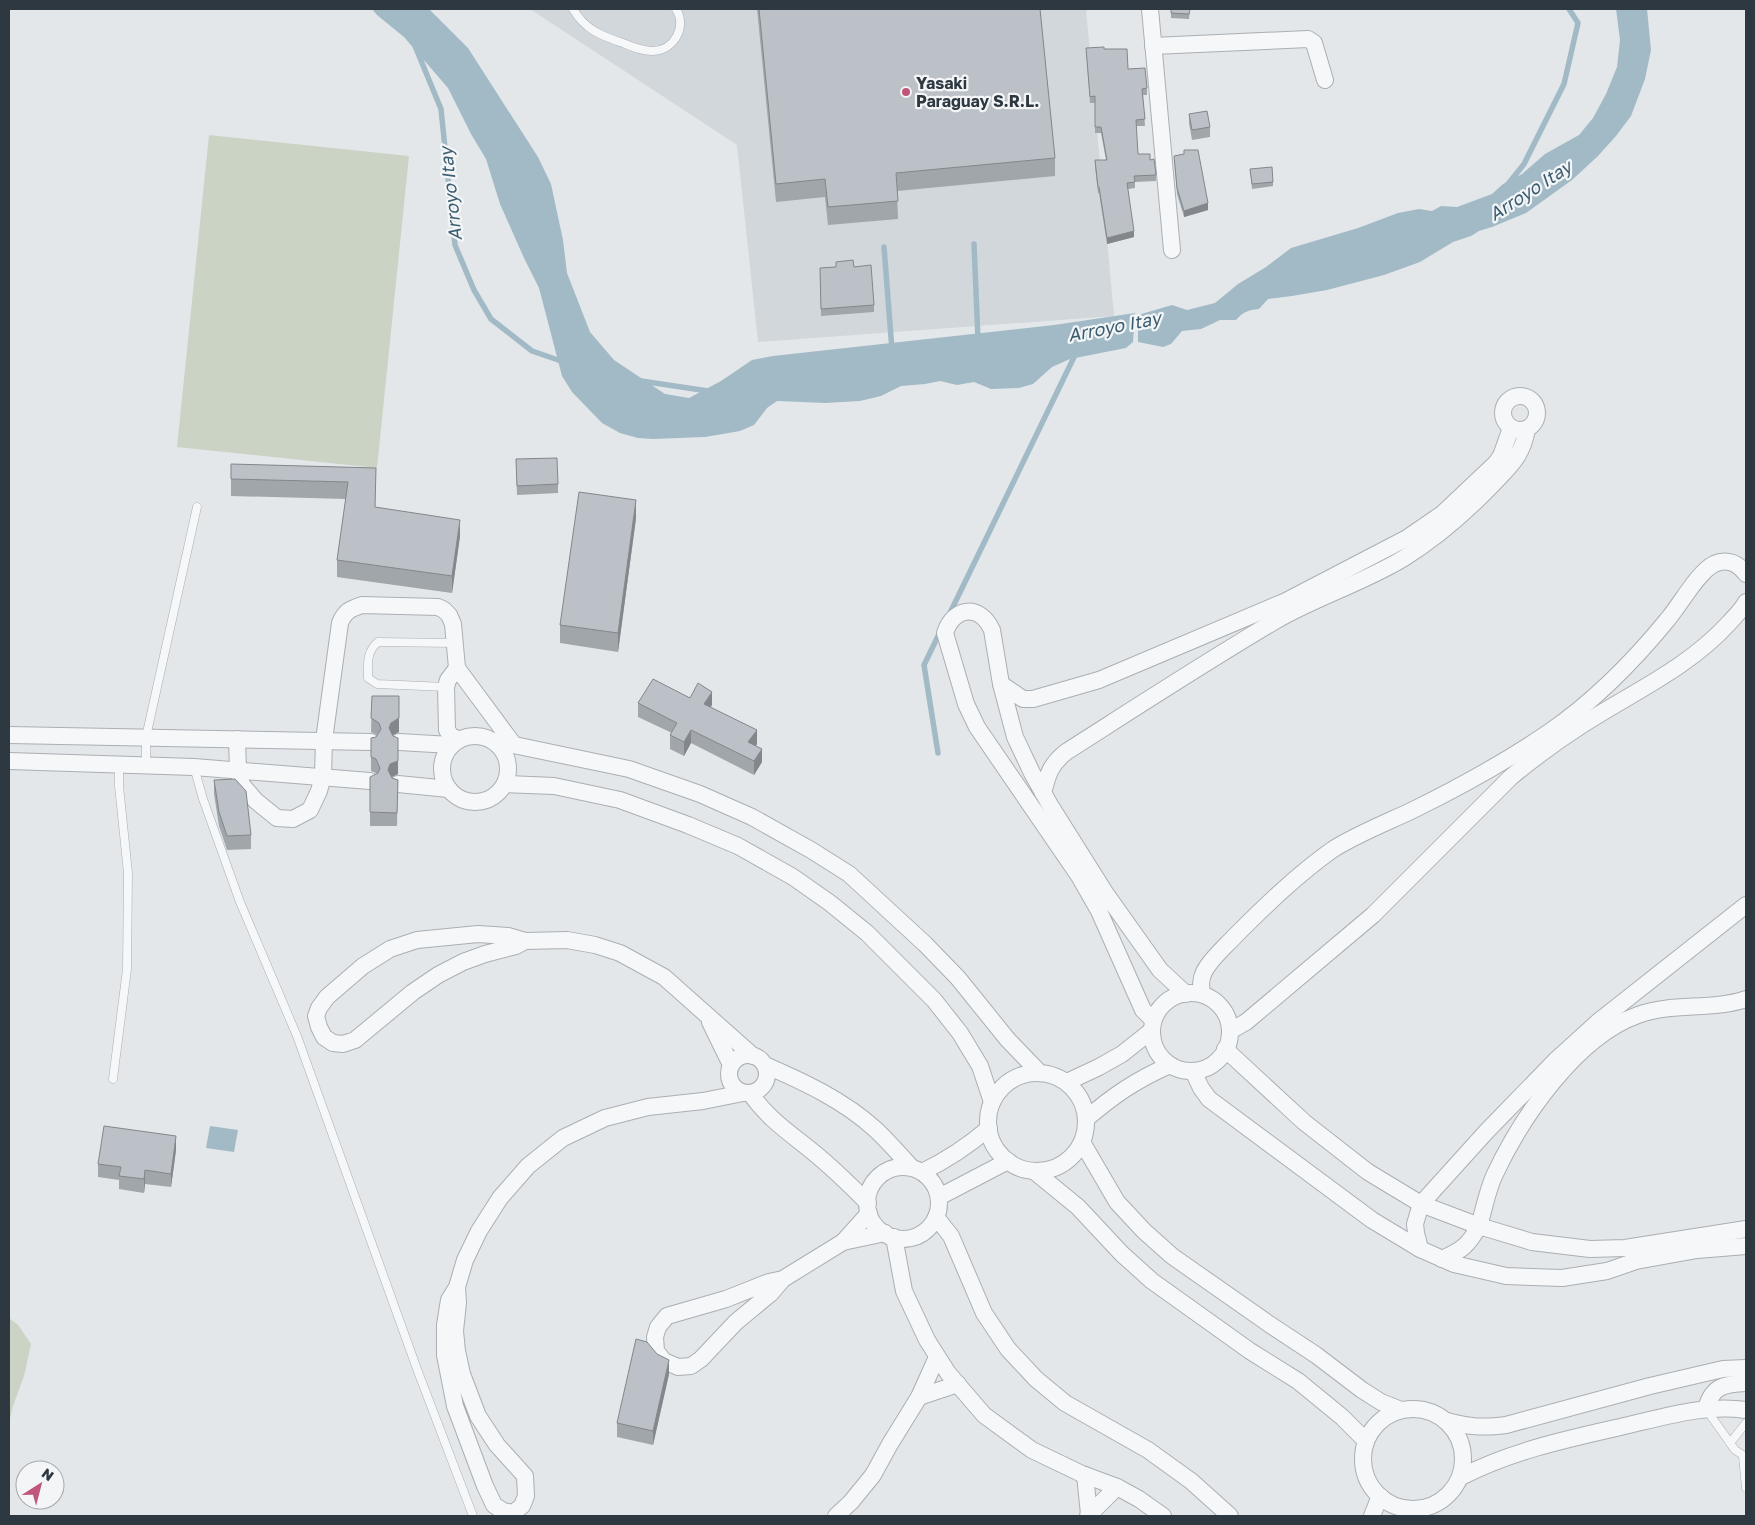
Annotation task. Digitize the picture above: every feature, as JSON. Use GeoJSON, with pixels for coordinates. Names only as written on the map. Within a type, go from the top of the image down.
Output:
{"type":"FeatureCollection","features":[{"type":"Feature","properties":{"kind":"street"},"geometry":{"type":"LineString","coordinates":[[1150,9],[1172,250]]}},
{"type":"Feature","properties":{"kind":"street"},"geometry":{"type":"LineString","coordinates":[[1153,46],[1308,39],[1314,43],[1325,80]]}},
{"type":"Feature","properties":{"kind":"street"},"geometry":{"type":"LineString","coordinates":[[1001,684],[1022,698],[1033,699],[1090,682],[1286,601],[1407,538],[1442,514],[1496,463],[1519,428],[1524,445],[1515,461],[1479,499],[1430,540],[1403,559],[1277,620],[1066,752],[1055,761],[1050,770],[1043,793]]}},
{"type":"Feature","properties":{"kind":"street"},"geometry":{"type":"LineString","coordinates":[[1194,994],[1204,972],[1214,958],[1270,900],[1333,850],[1462,786],[1564,722],[1603,689],[1626,666],[1669,619],[1703,573],[1712,565],[1721,561],[1730,562],[1737,564],[1746,574]]}},
{"type":"Feature","properties":{"kind":"street"},"geometry":{"type":"LineString","coordinates":[[1230,1030],[1246,1022],[1373,915],[1511,777],[1529,762],[1582,724],[1657,681],[1687,661],[1721,632],[1744,607],[1746,602]]}},
{"type":"Feature","properties":{"kind":"street"},"geometry":{"type":"LineString","coordinates":[[237,739],[238,770],[242,785],[256,801],[277,818],[293,819],[310,810],[319,791],[323,776],[324,740],[340,623],[344,613],[351,608],[362,605],[438,607],[449,615],[453,624],[457,668],[514,745]]}},
{"type":"Feature","properties":{"kind":"street"},"geometry":{"type":"LineString","coordinates":[[967,611],[975,612],[989,622],[1001,684],[1015,737],[1043,793],[1100,886],[1160,970],[1194,994],[1213,1000],[1221,1008],[1230,1030],[1225,1049],[1215,1062],[1205,1068],[1193,1071],[1181,1070],[1170,1065],[1160,1056],[1154,1044],[1152,1026],[1099,911],[1079,876],[1035,809],[990,747],[966,704],[945,633],[948,623],[956,615],[967,611]]}},
{"type":"Feature","properties":{"kind":"street"},"geometry":{"type":"LineString","coordinates":[[455,742],[447,730],[446,687],[448,680],[457,668]]}},
{"type":"Feature","properties":{"kind":"street"},"geometry":{"type":"LineString","coordinates":[[9,735],[371,742]]}},
{"type":"Feature","properties":{"kind":"street"},"geometry":{"type":"LineString","coordinates":[[495,741],[502,748],[509,766],[505,784],[500,792],[483,802],[473,802],[456,796],[444,781],[442,762],[445,753],[455,742],[467,736],[477,735],[495,741],[629,769],[700,794],[752,817],[811,850],[849,874],[925,944],[958,978],[1008,1040],[1040,1073]]}},
{"type":"Feature","properties":{"kind":"street"},"geometry":{"type":"LineString","coordinates":[[399,742],[455,742]]}},
{"type":"Feature","properties":{"kind":"street"},"geometry":{"type":"LineString","coordinates":[[9,762],[194,767],[370,781]]}},
{"type":"Feature","properties":{"kind":"street"},"geometry":{"type":"LineString","coordinates":[[398,784],[449,789]]}},
{"type":"Feature","properties":{"kind":"street"},"geometry":{"type":"LineString","coordinates":[[505,784],[554,786],[620,800],[688,824],[738,846],[793,877],[830,903],[867,934],[934,1000],[960,1033],[980,1066],[992,1102]]}},
{"type":"Feature","properties":{"kind":"street"},"geometry":{"type":"LineString","coordinates":[[1420,1249],[1415,1224],[1421,1204],[1486,1132],[1555,1061],[1599,1021],[1746,904]]}},
{"type":"Feature","properties":{"kind":"street"},"geometry":{"type":"LineString","coordinates":[[456,1287],[458,1303],[455,1330],[462,1374],[478,1416],[497,1445],[525,1476],[526,1496],[522,1506],[513,1514],[503,1511],[494,1505],[455,1406],[445,1355],[445,1332],[449,1300],[479,1231],[500,1198],[528,1166],[563,1138],[605,1118],[648,1107],[703,1101],[758,1091],[764,1086],[767,1079],[767,1072],[759,1060],[706,1015],[687,995],[664,977],[620,952],[568,940],[525,941],[508,936],[478,934],[418,940],[390,949],[363,966],[327,997],[316,1016],[318,1027],[324,1037],[333,1043],[343,1044],[355,1040],[413,992],[438,975],[463,962],[516,946],[525,941]]}},
{"type":"Feature","properties":{"kind":"street"},"geometry":{"type":"LineString","coordinates":[[1067,1082],[1122,1054],[1152,1026],[1159,1009],[1167,1000],[1178,995],[1194,994]]}},
{"type":"Feature","properties":{"kind":"street"},"geometry":{"type":"LineString","coordinates":[[1442,1259],[1461,1251],[1479,1226],[1494,1176],[1521,1127],[1558,1077],[1585,1048],[1617,1025],[1637,1015],[1658,1009],[1733,1004],[1746,999]]}},
{"type":"Feature","properties":{"kind":"street"},"geometry":{"type":"LineString","coordinates":[[706,1015],[730,1071],[732,1084],[736,1089],[747,1093],[780,1128],[845,1179],[869,1208],[877,1227],[890,1235],[904,1291],[927,1340],[948,1373],[984,1415],[1032,1450],[1116,1487],[1139,1499],[1164,1516]]}},
{"type":"Feature","properties":{"kind":"street"},"geometry":{"type":"LineString","coordinates":[[1225,1049],[1304,1122],[1368,1172],[1421,1204],[1479,1226],[1532,1242],[1590,1248],[1625,1248],[1746,1229]]}},
{"type":"Feature","properties":{"kind":"street"},"geometry":{"type":"LineString","coordinates":[[703,1101],[730,1071],[739,1057],[746,1055],[840,1102],[875,1128],[917,1170],[930,1179],[936,1187],[939,1207],[931,1225],[924,1232],[905,1238],[890,1235],[843,1242]]}},
{"type":"Feature","properties":{"kind":"street"},"geometry":{"type":"LineString","coordinates":[[1086,1119],[1114,1095],[1143,1077],[1170,1065]]}},
{"type":"Feature","properties":{"kind":"street"},"geometry":{"type":"LineString","coordinates":[[1193,1071],[1200,1088],[1209,1099],[1372,1220],[1420,1249],[1454,1264],[1506,1276],[1562,1278],[1607,1271],[1636,1261],[1688,1252],[1746,1246]]}},
{"type":"Feature","properties":{"kind":"street"},"geometry":{"type":"LineString","coordinates":[[1040,1073],[1051,1075],[1067,1082],[1079,1096],[1084,1107],[1086,1119],[1086,1130],[1082,1142],[1072,1156],[1058,1166],[1034,1171],[1023,1169],[1008,1161],[995,1147],[990,1137],[989,1128],[989,1113],[992,1102],[1002,1088],[1016,1077],[1028,1074],[1040,1073]]}},
{"type":"Feature","properties":{"kind":"street"},"geometry":{"type":"LineString","coordinates":[[783,1280],[769,1282],[726,1299],[667,1316],[658,1326],[654,1337],[656,1351],[664,1361],[678,1367],[691,1366],[701,1360],[736,1322],[771,1293],[783,1280],[843,1242],[869,1208],[870,1189],[883,1173],[902,1167],[917,1170],[945,1161],[967,1147],[989,1128]]}},
{"type":"Feature","properties":{"kind":"street"},"geometry":{"type":"LineString","coordinates":[[1082,1142],[1117,1202],[1144,1231],[1172,1256],[1316,1355],[1362,1390],[1381,1402],[1401,1410]]}},
{"type":"Feature","properties":{"kind":"street"},"geometry":{"type":"LineString","coordinates":[[939,1197],[1008,1161]]}},
{"type":"Feature","properties":{"kind":"street"},"geometry":{"type":"LineString","coordinates":[[1034,1171],[1078,1207],[1122,1254],[1152,1281],[1250,1351],[1298,1381],[1342,1417],[1366,1440]]}},
{"type":"Feature","properties":{"kind":"street"},"geometry":{"type":"LineString","coordinates":[[936,1216],[951,1236],[984,1313],[1008,1349],[1036,1379],[1065,1403],[1148,1450],[1191,1482],[1230,1516]]}},
{"type":"Feature","properties":{"kind":"street"},"geometry":{"type":"LineString","coordinates":[[836,1516],[851,1502],[873,1475],[919,1398],[937,1357]]}},
{"type":"Feature","properties":{"kind":"street"},"geometry":{"type":"LineString","coordinates":[[1447,1421],[1469,1427],[1506,1425],[1723,1369],[1746,1368]]}},
{"type":"Feature","properties":{"kind":"street"},"geometry":{"type":"LineString","coordinates":[[1706,1409],[1709,1397],[1721,1387],[1746,1383]]}},
{"type":"Feature","properties":{"kind":"street"},"geometry":{"type":"LineString","coordinates":[[919,1398],[958,1384]]}},
{"type":"Feature","properties":{"kind":"street"},"geometry":{"type":"LineString","coordinates":[[1414,1408],[1437,1414],[1447,1421],[1458,1436],[1464,1465],[1455,1487],[1447,1496],[1437,1503],[1412,1513],[1380,1496],[1366,1476],[1363,1452],[1366,1440],[1380,1421],[1390,1414],[1414,1408]]}},
{"type":"Feature","properties":{"kind":"street"},"geometry":{"type":"LineString","coordinates":[[1460,1477],[1496,1460],[1558,1442],[1680,1413],[1706,1409],[1731,1408],[1746,1410]]}},
{"type":"Feature","properties":{"kind":"street"},"geometry":{"type":"LineString","coordinates":[[1086,1475],[1089,1515]]}},
{"type":"Feature","properties":{"kind":"street"},"geometry":{"type":"LineString","coordinates":[[1089,1515],[1116,1487]]}},
{"type":"Feature","properties":{"kind":"street"},"geometry":{"type":"LineString","coordinates":[[1372,1516],[1380,1496]]}},
{"type":"Feature","properties":{"kind":"lane"},"geometry":{"type":"LineString","coordinates":[[574,9],[586,26],[598,35],[641,49],[655,51],[669,45],[678,35],[681,25],[680,15],[676,9]]}},
{"type":"Feature","properties":{"kind":"lane"},"geometry":{"type":"LineString","coordinates":[[146,765],[146,737],[197,507]]}},
{"type":"Feature","properties":{"kind":"lane"},"geometry":{"type":"LineString","coordinates":[[446,687],[378,684],[372,682],[368,678],[369,657],[371,648],[378,642],[454,643]]}},
{"type":"Feature","properties":{"kind":"lane"},"geometry":{"type":"LineString","coordinates":[[113,1079],[127,969],[128,873],[119,786],[119,765]]}},
{"type":"Feature","properties":{"kind":"lane"},"geometry":{"type":"LineString","coordinates":[[194,767],[203,799],[240,902],[296,1036],[417,1369],[473,1516]]}},
{"type":"Feature","properties":{"kind":"lane"},"geometry":{"type":"LineString","coordinates":[[1706,1409],[1735,1450],[1745,1457],[1746,1488]]}},
{"type":"Feature","properties":{"kind":"lane"},"geometry":{"type":"LineString","coordinates":[[1730,1443],[1746,1423]]}},
{"type":"Feature","properties":{"kind":"shaded area"},"geometry":{"type":"Polygon","coordinates":[[[530,9],[1086,9],[1114,316],[758,342],[737,145],[530,9]]]}},
{"type":"Feature","properties":{"kind":"shaded area"},"geometry":{"type":"Polygon","coordinates":[[[209,135],[409,156],[377,468],[177,447],[209,135]]]}},
{"type":"Feature","properties":{"kind":"shaded area"},"geometry":{"type":"Polygon","coordinates":[[[9,1318],[18,1325],[31,1344],[24,1376],[9,1423],[9,1318]]]}},
{"type":"Feature","properties":{"kind":"water"},"geometry":{"type":"Polygon","coordinates":[[[372,9],[429,9],[468,48],[538,157],[551,184],[563,240],[567,273],[590,332],[614,360],[665,394],[689,398],[721,381],[752,360],[773,356],[1054,325],[1135,313],[1133,342],[1126,348],[1070,359],[1052,367],[1033,384],[1019,388],[991,389],[974,382],[957,385],[940,381],[901,386],[881,396],[860,401],[825,403],[777,401],[767,408],[754,425],[740,431],[705,437],[653,439],[638,438],[620,433],[602,423],[572,392],[562,376],[539,288],[500,204],[486,159],[448,88],[404,37],[372,9]]]}},
{"type":"Feature","properties":{"kind":"water"},"geometry":{"type":"Polygon","coordinates":[[[1616,9],[1647,9],[1651,50],[1645,79],[1631,116],[1598,156],[1572,180],[1526,213],[1453,242],[1420,262],[1384,275],[1327,290],[1268,299],[1259,309],[1246,312],[1236,320],[1220,320],[1201,329],[1182,331],[1171,344],[1163,347],[1138,342],[1138,315],[1172,305],[1187,310],[1215,303],[1238,284],[1266,267],[1291,248],[1358,228],[1398,213],[1419,209],[1432,211],[1441,206],[1457,207],[1492,194],[1503,184],[1522,174],[1545,154],[1579,135],[1593,118],[1606,94],[1617,67],[1620,40],[1616,9]]]}},
{"type":"Feature","properties":{"kind":"water"},"geometry":{"type":"Polygon","coordinates":[[[210,1126],[238,1130],[234,1152],[206,1148],[210,1126]]]}},
{"type":"Feature","properties":{"kind":"building","name":"Yasaki Paraguay S.R.L."},"geometry":{"type":"Polygon","coordinates":[[[759,9],[1040,9],[1055,158],[896,173],[898,201],[828,207],[825,179],[776,184],[759,9]]]}},
{"type":"Feature","properties":{"kind":"building"},"geometry":{"type":"Polygon","coordinates":[[[1171,9],[1190,9],[1189,14],[1171,13],[1171,9]]]}},
{"type":"Feature","properties":{"kind":"building"},"geometry":{"type":"Polygon","coordinates":[[[1104,47],[1104,49],[1127,49],[1128,69],[1145,68],[1147,88],[1142,89],[1145,119],[1136,120],[1138,154],[1150,154],[1150,160],[1154,159],[1156,175],[1134,176],[1135,182],[1127,183],[1134,231],[1107,238],[1095,160],[1107,160],[1101,127],[1095,127],[1095,96],[1090,97],[1086,48],[1104,47]]]}},
{"type":"Feature","properties":{"kind":"building"},"geometry":{"type":"Polygon","coordinates":[[[1207,111],[1210,127],[1192,130],[1189,114],[1207,111]]]}},
{"type":"Feature","properties":{"kind":"building"},"geometry":{"type":"Polygon","coordinates":[[[1184,150],[1198,150],[1208,203],[1184,211],[1177,188],[1174,156],[1184,154],[1184,150]]]}},
{"type":"Feature","properties":{"kind":"building"},"geometry":{"type":"Polygon","coordinates":[[[1272,167],[1273,182],[1252,184],[1250,169],[1272,167]]]}},
{"type":"Feature","properties":{"kind":"building"},"geometry":{"type":"Polygon","coordinates":[[[853,260],[854,267],[871,265],[874,305],[821,309],[820,268],[836,267],[836,262],[853,260]]]}},
{"type":"Feature","properties":{"kind":"building"},"geometry":{"type":"Polygon","coordinates":[[[557,458],[558,484],[517,486],[516,459],[557,458]]]}},
{"type":"Feature","properties":{"kind":"building"},"geometry":{"type":"Polygon","coordinates":[[[231,464],[376,468],[375,507],[460,520],[452,576],[337,560],[348,482],[231,479],[231,464]]]}},
{"type":"Feature","properties":{"kind":"building"},"geometry":{"type":"Polygon","coordinates":[[[579,492],[636,500],[618,633],[560,625],[579,492]]]}},
{"type":"Feature","properties":{"kind":"building"},"geometry":{"type":"Polygon","coordinates":[[[653,679],[690,698],[698,683],[712,692],[704,704],[757,730],[748,742],[762,749],[754,761],[691,730],[684,742],[670,735],[677,723],[638,703],[653,679]]]}},
{"type":"Feature","properties":{"kind":"building"},"geometry":{"type":"Polygon","coordinates":[[[372,696],[399,696],[399,718],[391,723],[389,728],[393,736],[398,738],[398,761],[390,764],[388,770],[392,778],[398,780],[397,813],[370,812],[370,777],[378,773],[380,768],[376,759],[371,757],[371,738],[376,737],[381,729],[379,723],[371,718],[372,696]]]}},
{"type":"Feature","properties":{"kind":"building"},"geometry":{"type":"Polygon","coordinates":[[[235,779],[246,791],[251,835],[227,836],[219,812],[214,780],[235,779]]]}},
{"type":"Feature","properties":{"kind":"building"},"geometry":{"type":"Polygon","coordinates":[[[104,1126],[176,1136],[171,1174],[145,1170],[144,1179],[119,1176],[121,1167],[98,1164],[104,1126]]]}},
{"type":"Feature","properties":{"kind":"building"},"geometry":{"type":"Polygon","coordinates":[[[636,1339],[647,1342],[657,1354],[669,1360],[653,1431],[617,1423],[636,1339]]]}},
{"type":"Feature","properties":{"kind":"waterway","name":"Arroyo Itay"},"geometry":{"type":"LineString","coordinates":[[1508,184],[1524,164],[1564,84],[1578,23],[1569,9]]}},
{"type":"Feature","properties":{"kind":"waterway","name":"Arroyo Itay"},"geometry":{"type":"LineString","coordinates":[[415,46],[441,109],[455,245],[474,290],[491,319],[532,351],[564,362]]}},
{"type":"Feature","properties":{"kind":"waterway"},"geometry":{"type":"LineString","coordinates":[[974,244],[978,339]]}},
{"type":"Feature","properties":{"kind":"waterway"},"geometry":{"type":"LineString","coordinates":[[884,247],[892,350]]}},
{"type":"Feature","properties":{"kind":"waterway"},"geometry":{"type":"LineString","coordinates":[[949,615],[1077,351]]}},
{"type":"Feature","properties":{"kind":"waterway","name":"Arroyo Itay"},"geometry":{"type":"LineString","coordinates":[[641,381],[708,391]]}},
{"type":"Feature","properties":{"kind":"waterway"},"geometry":{"type":"LineString","coordinates":[[938,753],[924,665],[940,632]]}},
{"type":"Feature","properties":{"kind":"place","name":"Yasaki Paraguay S.R.L."},"geometry":{"type":"Point","coordinates":[906,92]}}]}
